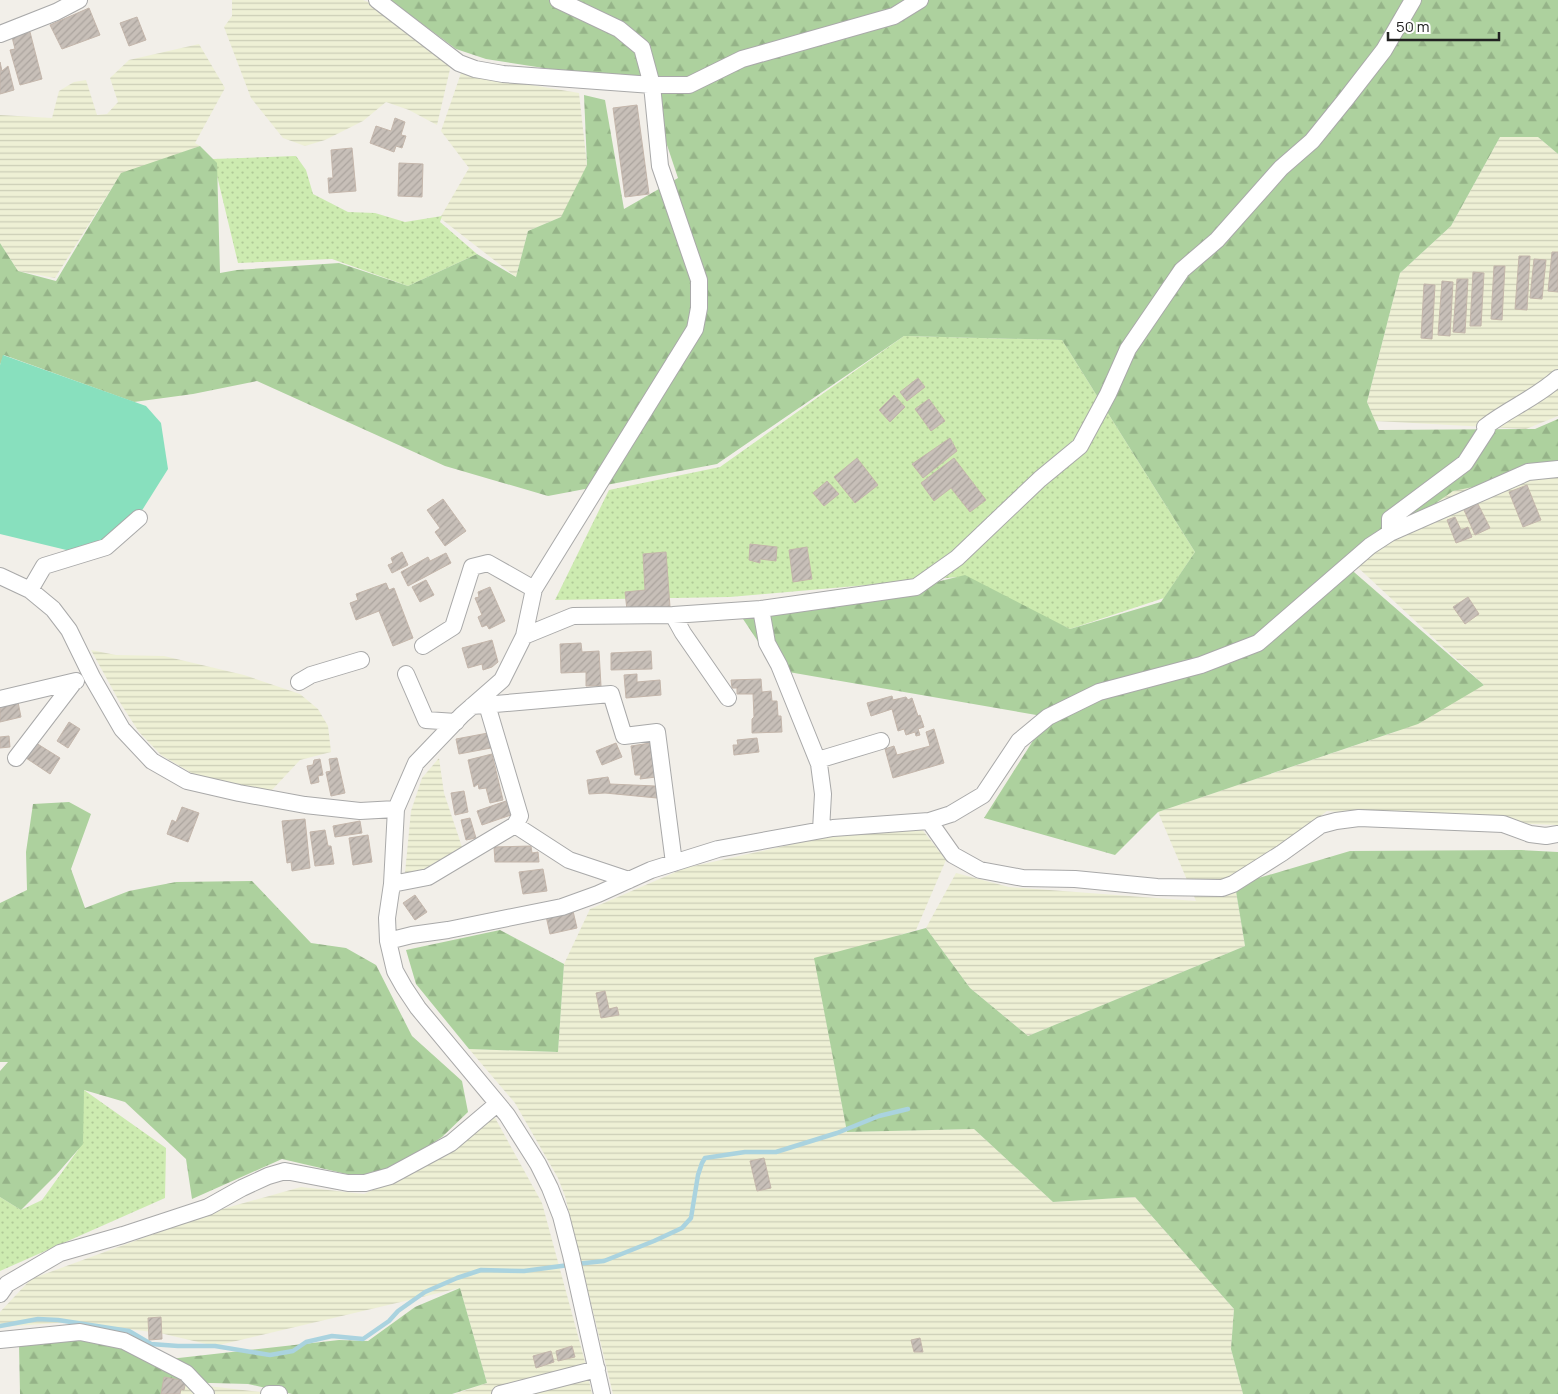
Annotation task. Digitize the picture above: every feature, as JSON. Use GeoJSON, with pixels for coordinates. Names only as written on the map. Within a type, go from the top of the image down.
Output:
{"type":"FeatureCollection","features":[{"type":"Feature","properties":{"kind":"street"},"geometry":{"type":"LineString","coordinates":[[0,34],[56,12],[80,0]]}},
{"type":"Feature","properties":{"kind":"street"},"geometry":{"type":"LineString","coordinates":[[377,0],[460,63],[475,69],[503,74],[652,85],[689,85],[742,59],[894,16],[920,0]]}},
{"type":"Feature","properties":{"kind":"street"},"geometry":{"type":"LineString","coordinates":[[558,0],[619,29],[642,48],[652,85],[660,166],[699,280],[699,308],[695,329],[534,589],[524,636],[502,680],[479,706],[456,722],[416,763],[396,809],[392,884],[387,918],[388,941],[395,971],[414,1001],[518,1132],[550,1188],[561,1216],[571,1255],[602,1394]]}},
{"type":"Feature","properties":{"kind":"street"},"geometry":{"type":"LineString","coordinates":[[524,636],[573,616],[673,615],[761,609],[916,587],[958,558],[1040,479],[1080,446],[1108,394],[1128,349],[1182,270],[1217,240],[1281,168],[1312,141],[1384,50],[1413,0]]}},
{"type":"Feature","properties":{"kind":"street"},"geometry":{"type":"LineString","coordinates":[[1390,533],[1390,519],[1465,463],[1487,429],[1485,427],[1498,417],[1544,390],[1558,378]]}},
{"type":"Feature","properties":{"kind":"street"},"geometry":{"type":"LineString","coordinates":[[388,941],[562,907],[651,870],[718,849],[821,830],[929,820],[951,814],[983,795],[1019,741],[1048,717],[1099,692],[1200,665],[1258,643],[1370,546],[1390,533],[1528,472],[1558,469]]}},
{"type":"Feature","properties":{"kind":"street"},"geometry":{"type":"LineString","coordinates":[[30,590],[44,566],[106,547],[139,518]]}},
{"type":"Feature","properties":{"kind":"street"},"geometry":{"type":"LineString","coordinates":[[423,646],[453,627],[472,567],[488,563],[534,589]]}},
{"type":"Feature","properties":{"kind":"street"},"geometry":{"type":"LineString","coordinates":[[0,576],[30,590],[53,609],[69,630],[92,678],[122,729],[152,762],[187,781],[239,794],[305,805],[360,810],[396,809]]}},
{"type":"Feature","properties":{"kind":"street"},"geometry":{"type":"LineString","coordinates":[[761,609],[766,643],[780,665],[818,760],[824,794],[821,830]]}},
{"type":"Feature","properties":{"kind":"street"},"geometry":{"type":"LineString","coordinates":[[673,615],[683,633],[728,698]]}},
{"type":"Feature","properties":{"kind":"street"},"geometry":{"type":"LineString","coordinates":[[299,682],[311,675],[361,660]]}},
{"type":"Feature","properties":{"kind":"street"},"geometry":{"type":"LineString","coordinates":[[406,674],[426,720],[456,722]]}},
{"type":"Feature","properties":{"kind":"street"},"geometry":{"type":"LineString","coordinates":[[0,698],[92,678]]}},
{"type":"Feature","properties":{"kind":"street"},"geometry":{"type":"LineString","coordinates":[[16,758],[74,682]]}},
{"type":"Feature","properties":{"kind":"street"},"geometry":{"type":"LineString","coordinates":[[479,706],[611,694],[624,736],[657,732],[674,863]]}},
{"type":"Feature","properties":{"kind":"street"},"geometry":{"type":"LineString","coordinates":[[392,884],[428,877],[515,825],[520,816],[479,706]]}},
{"type":"Feature","properties":{"kind":"street"},"geometry":{"type":"LineString","coordinates":[[818,760],[881,741]]}},
{"type":"Feature","properties":{"kind":"street"},"geometry":{"type":"LineString","coordinates":[[929,820],[954,855],[980,870],[1023,878],[1074,879],[1157,887],[1222,888],[1233,884],[1321,825],[1336,821],[1359,818],[1503,824],[1530,834],[1546,836],[1558,834]]}},
{"type":"Feature","properties":{"kind":"street"},"geometry":{"type":"LineString","coordinates":[[515,825],[569,860],[629,880]]}},
{"type":"Feature","properties":{"kind":"street"},"geometry":{"type":"LineString","coordinates":[[0,1294],[7,1284],[60,1253],[123,1235],[208,1207],[268,1176],[285,1171],[348,1183],[364,1183],[390,1176],[451,1143],[497,1104]]}},
{"type":"Feature","properties":{"kind":"street"},"geometry":{"type":"LineString","coordinates":[[0,1340],[80,1332],[124,1341],[186,1373],[206,1394]]}},
{"type":"Feature","properties":{"kind":"street"},"geometry":{"type":"LineString","coordinates":[[500,1394],[597,1369]]}},
{"type":"Feature","properties":{"kind":"street"},"geometry":{"type":"LineString","coordinates":[[269,1394],[278,1394]]}},
{"type":"Feature","properties":{"kind":"green space"},"geometry":{"type":"Polygon","coordinates":[[[232,0],[363,0],[368,2],[451,65],[437,125],[409,110],[386,102],[363,121],[325,140],[305,146],[283,138],[251,98],[224,27],[232,16],[232,0]]]}},
{"type":"Feature","properties":{"kind":"green space"},"geometry":{"type":"Polygon","coordinates":[[[390,0],[1558,0],[1558,154],[1538,137],[1500,137],[1451,226],[1400,273],[1367,402],[1379,430],[1535,429],[1558,419],[1558,470],[1453,491],[1347,566],[1484,685],[1418,724],[1158,812],[1115,855],[984,818],[1048,717],[777,670],[739,613],[916,587],[965,575],[1070,629],[1161,602],[1195,552],[1062,340],[904,336],[717,464],[548,496],[445,466],[257,381],[193,394],[134,402],[4,355],[0,365],[0,243],[18,271],[56,281],[121,173],[200,146],[217,163],[220,273],[237,270],[339,263],[408,286],[477,254],[516,277],[528,231],[561,217],[587,165],[584,95],[605,100],[624,209],[678,178],[646,82],[621,80],[486,59],[456,49],[390,0]]]}},
{"type":"Feature","properties":{"kind":"green space"},"geometry":{"type":"Polygon","coordinates":[[[199,44],[225,88],[195,143],[200,146],[120,175],[55,278],[18,271],[0,243],[0,115],[52,118],[59,91],[74,82],[86,80],[97,115],[107,114],[118,102],[110,78],[129,60],[199,44]]]}},
{"type":"Feature","properties":{"kind":"green space"},"geometry":{"type":"Polygon","coordinates":[[[461,73],[579,93],[587,165],[572,204],[561,217],[528,231],[516,277],[440,218],[469,168],[441,131],[461,73]]]}},
{"type":"Feature","properties":{"kind":"green space"},"geometry":{"type":"Polygon","coordinates":[[[1500,137],[1538,137],[1558,154],[1558,416],[1526,429],[1375,421],[1367,402],[1400,273],[1451,226],[1500,137]]]}},
{"type":"Feature","properties":{"kind":"green space"},"geometry":{"type":"Polygon","coordinates":[[[296,156],[306,170],[313,194],[348,212],[375,213],[405,222],[442,216],[440,222],[477,254],[408,286],[332,259],[238,263],[213,159],[296,156]]]}},
{"type":"Feature","properties":{"kind":"green space"},"geometry":{"type":"Polygon","coordinates":[[[904,336],[1062,340],[1195,552],[1164,598],[1070,629],[958,577],[730,597],[555,600],[609,490],[720,467],[904,336]]]}},
{"type":"Feature","properties":{"kind":"green space"},"geometry":{"type":"Polygon","coordinates":[[[3,355],[146,406],[161,423],[168,469],[141,512],[83,554],[0,534],[0,365],[3,355]]]}},
{"type":"Feature","properties":{"kind":"green space"},"geometry":{"type":"Polygon","coordinates":[[[1558,465],[1558,825],[1431,820],[1327,811],[1235,885],[1245,946],[1028,1036],[970,988],[926,928],[956,873],[1009,887],[1196,901],[1158,812],[1395,732],[1484,685],[1352,562],[1453,491],[1558,465]]]}},
{"type":"Feature","properties":{"kind":"green space"},"geometry":{"type":"Polygon","coordinates":[[[91,650],[116,655],[164,656],[244,675],[300,694],[318,709],[328,726],[331,752],[300,760],[272,790],[253,789],[195,775],[161,755],[139,732],[119,701],[91,650]]]}},
{"type":"Feature","properties":{"kind":"green space"},"geometry":{"type":"Polygon","coordinates":[[[439,758],[444,793],[462,847],[422,870],[405,873],[411,811],[422,778],[439,758]]]}},
{"type":"Feature","properties":{"kind":"green space"},"geometry":{"type":"Polygon","coordinates":[[[69,802],[91,814],[71,869],[85,908],[129,891],[176,882],[252,881],[311,943],[346,948],[376,965],[412,1036],[462,1081],[468,1112],[442,1137],[387,1171],[355,1176],[282,1159],[192,1199],[186,1159],[125,1102],[84,1090],[83,1144],[56,1175],[21,1210],[0,1197],[0,1071],[8,1062],[0,1062],[0,903],[27,890],[26,852],[33,804],[69,802]]]}},
{"type":"Feature","properties":{"kind":"green space"},"geometry":{"type":"Polygon","coordinates":[[[921,828],[946,860],[916,930],[815,961],[847,1132],[974,1129],[1053,1202],[1135,1197],[1234,1309],[1231,1349],[1243,1394],[613,1394],[565,1196],[558,1178],[515,1103],[469,1049],[558,1052],[564,964],[590,909],[685,868],[820,838],[921,828]]]}},
{"type":"Feature","properties":{"kind":"green space"},"geometry":{"type":"Polygon","coordinates":[[[1521,850],[1558,852],[1558,1394],[1243,1394],[1231,1349],[1234,1309],[1135,1197],[1053,1202],[974,1129],[847,1132],[814,958],[926,928],[970,988],[1028,1036],[1245,946],[1235,885],[1350,851],[1521,850]]]}},
{"type":"Feature","properties":{"kind":"green space"},"geometry":{"type":"Polygon","coordinates":[[[500,930],[564,964],[558,1052],[469,1049],[416,984],[406,950],[500,930]]]}},
{"type":"Feature","properties":{"kind":"green space"},"geometry":{"type":"Polygon","coordinates":[[[84,1090],[166,1148],[165,1198],[0,1271],[0,1197],[21,1210],[42,1200],[78,1150],[84,1090]]]}},
{"type":"Feature","properties":{"kind":"green space"},"geometry":{"type":"Polygon","coordinates":[[[494,1116],[542,1203],[592,1394],[455,1394],[487,1383],[460,1288],[215,1346],[160,1333],[71,1322],[0,1327],[0,1312],[31,1279],[219,1210],[301,1187],[364,1194],[448,1155],[494,1116]]]}},
{"type":"Feature","properties":{"kind":"green space"},"geometry":{"type":"Polygon","coordinates":[[[460,1288],[487,1383],[452,1394],[292,1394],[248,1384],[173,1382],[169,1394],[20,1394],[19,1344],[81,1333],[161,1360],[339,1340],[368,1341],[415,1307],[460,1288]]]}},
{"type":"Feature","properties":{"kind":"green space"},"geometry":{"type":"Polygon","coordinates":[[[173,1382],[279,1394],[170,1394],[173,1382]]]}},
{"type":"Feature","properties":{"kind":"building"},"geometry":{"type":"Polygon","coordinates":[[[89,8],[100,35],[62,49],[50,25],[89,8]]]}},
{"type":"Feature","properties":{"kind":"building"},"geometry":{"type":"Polygon","coordinates":[[[137,17],[146,40],[129,46],[120,23],[137,17]]]}},
{"type":"Feature","properties":{"kind":"building"},"geometry":{"type":"Polygon","coordinates":[[[30,32],[42,79],[20,85],[10,50],[15,49],[12,37],[30,32]]]}},
{"type":"Feature","properties":{"kind":"building"},"geometry":{"type":"Polygon","coordinates":[[[0,62],[2,71],[8,66],[14,90],[0,94],[0,62]]]}},
{"type":"Feature","properties":{"kind":"building"},"geometry":{"type":"Polygon","coordinates":[[[637,105],[649,194],[625,197],[613,108],[637,105]]]}},
{"type":"Feature","properties":{"kind":"building"},"geometry":{"type":"Polygon","coordinates":[[[395,118],[405,122],[401,135],[406,136],[402,148],[396,146],[394,152],[370,143],[376,126],[391,131],[395,118]]]}},
{"type":"Feature","properties":{"kind":"building"},"geometry":{"type":"Polygon","coordinates":[[[352,148],[356,191],[329,193],[328,178],[333,178],[331,150],[352,148]]]}},
{"type":"Feature","properties":{"kind":"building"},"geometry":{"type":"Polygon","coordinates":[[[399,163],[423,164],[422,197],[398,196],[399,163]]]}},
{"type":"Feature","properties":{"kind":"building"},"geometry":{"type":"Polygon","coordinates":[[[1552,252],[1558,252],[1558,292],[1548,291],[1552,252]]]}},
{"type":"Feature","properties":{"kind":"building"},"geometry":{"type":"Polygon","coordinates":[[[1519,256],[1530,256],[1527,310],[1515,309],[1519,256]]]}},
{"type":"Feature","properties":{"kind":"building"},"geometry":{"type":"Polygon","coordinates":[[[1534,259],[1546,260],[1542,299],[1530,298],[1534,259]]]}},
{"type":"Feature","properties":{"kind":"building"},"geometry":{"type":"Polygon","coordinates":[[[1494,266],[1505,266],[1502,320],[1491,319],[1494,266]]]}},
{"type":"Feature","properties":{"kind":"building"},"geometry":{"type":"Polygon","coordinates":[[[1473,272],[1484,273],[1481,326],[1470,326],[1473,272]]]}},
{"type":"Feature","properties":{"kind":"building"},"geometry":{"type":"Polygon","coordinates":[[[1457,279],[1468,279],[1465,333],[1453,332],[1457,279]]]}},
{"type":"Feature","properties":{"kind":"building"},"geometry":{"type":"Polygon","coordinates":[[[1442,281],[1453,282],[1450,336],[1438,335],[1442,281]]]}},
{"type":"Feature","properties":{"kind":"building"},"geometry":{"type":"Polygon","coordinates":[[[1424,284],[1435,285],[1432,339],[1421,338],[1424,284]]]}},
{"type":"Feature","properties":{"kind":"building"},"geometry":{"type":"Polygon","coordinates":[[[918,378],[925,387],[907,401],[900,392],[918,378]]]}},
{"type":"Feature","properties":{"kind":"building"},"geometry":{"type":"Polygon","coordinates":[[[894,395],[905,407],[890,422],[879,410],[894,395]]]}},
{"type":"Feature","properties":{"kind":"building"},"geometry":{"type":"Polygon","coordinates":[[[929,399],[945,421],[931,431],[915,409],[929,399]]]}},
{"type":"Feature","properties":{"kind":"building"},"geometry":{"type":"Polygon","coordinates":[[[950,438],[957,451],[923,478],[912,464],[950,438]]]}},
{"type":"Feature","properties":{"kind":"building"},"geometry":{"type":"Polygon","coordinates":[[[857,458],[878,485],[855,503],[834,477],[857,458]]]}},
{"type":"Feature","properties":{"kind":"building"},"geometry":{"type":"Polygon","coordinates":[[[954,458],[986,500],[970,512],[951,488],[934,501],[921,483],[954,458]]]}},
{"type":"Feature","properties":{"kind":"building"},"geometry":{"type":"Polygon","coordinates":[[[827,481],[839,494],[824,506],[813,493],[827,481]]]}},
{"type":"Feature","properties":{"kind":"building"},"geometry":{"type":"Polygon","coordinates":[[[1527,485],[1541,520],[1523,527],[1509,492],[1527,485]]]}},
{"type":"Feature","properties":{"kind":"building"},"geometry":{"type":"Polygon","coordinates":[[[443,499],[466,531],[445,546],[435,532],[440,528],[427,510],[443,499]]]}},
{"type":"Feature","properties":{"kind":"building"},"geometry":{"type":"Polygon","coordinates":[[[1478,504],[1490,528],[1475,535],[1464,510],[1478,504]]]}},
{"type":"Feature","properties":{"kind":"building"},"geometry":{"type":"Polygon","coordinates":[[[1455,517],[1461,530],[1468,527],[1472,537],[1456,543],[1447,520],[1455,517]]]}},
{"type":"Feature","properties":{"kind":"building"},"geometry":{"type":"Polygon","coordinates":[[[750,544],[777,547],[776,561],[760,559],[760,563],[749,560],[750,544]]]}},
{"type":"Feature","properties":{"kind":"building"},"geometry":{"type":"Polygon","coordinates":[[[807,547],[812,579],[793,582],[789,550],[807,547]]]}},
{"type":"Feature","properties":{"kind":"building"},"geometry":{"type":"Polygon","coordinates":[[[402,552],[408,565],[392,573],[388,565],[393,563],[391,558],[402,552]]]}},
{"type":"Feature","properties":{"kind":"building"},"geometry":{"type":"Polygon","coordinates":[[[666,552],[670,607],[627,610],[625,592],[645,590],[643,554],[666,552]]]}},
{"type":"Feature","properties":{"kind":"building"},"geometry":{"type":"Polygon","coordinates":[[[446,553],[451,563],[408,586],[401,572],[428,557],[430,561],[446,553]]]}},
{"type":"Feature","properties":{"kind":"building"},"geometry":{"type":"Polygon","coordinates":[[[426,580],[434,595],[420,602],[412,587],[426,580]]]}},
{"type":"Feature","properties":{"kind":"building"},"geometry":{"type":"Polygon","coordinates":[[[386,583],[389,590],[394,588],[413,638],[393,646],[379,611],[356,620],[350,603],[358,600],[356,594],[386,583]]]}},
{"type":"Feature","properties":{"kind":"building"},"geometry":{"type":"Polygon","coordinates":[[[490,587],[505,621],[489,629],[487,625],[482,627],[478,617],[482,615],[475,598],[479,597],[478,592],[490,587]]]}},
{"type":"Feature","properties":{"kind":"building"},"geometry":{"type":"Polygon","coordinates":[[[1468,597],[1479,614],[1465,624],[1453,607],[1468,597]]]}},
{"type":"Feature","properties":{"kind":"building"},"geometry":{"type":"Polygon","coordinates":[[[492,640],[498,662],[492,667],[483,670],[482,664],[468,668],[462,648],[492,640]]]}},
{"type":"Feature","properties":{"kind":"building"},"geometry":{"type":"Polygon","coordinates":[[[581,643],[582,652],[599,651],[601,686],[586,686],[586,672],[561,673],[560,644],[581,643]]]}},
{"type":"Feature","properties":{"kind":"building"},"geometry":{"type":"Polygon","coordinates":[[[651,651],[652,669],[611,670],[611,653],[651,651]]]}},
{"type":"Feature","properties":{"kind":"building"},"geometry":{"type":"Polygon","coordinates":[[[637,674],[637,682],[660,680],[661,695],[626,698],[624,675],[637,674]]]}},
{"type":"Feature","properties":{"kind":"building"},"geometry":{"type":"Polygon","coordinates":[[[761,679],[762,692],[771,691],[772,701],[777,701],[778,716],[781,716],[782,732],[752,733],[752,719],[754,717],[753,694],[737,694],[737,688],[732,688],[731,680],[761,679]]]}},
{"type":"Feature","properties":{"kind":"building"},"geometry":{"type":"Polygon","coordinates":[[[892,696],[893,700],[906,697],[908,700],[912,698],[924,727],[918,729],[920,735],[916,736],[915,732],[906,735],[904,729],[898,731],[892,709],[871,716],[867,703],[892,696]]]}},
{"type":"Feature","properties":{"kind":"building"},"geometry":{"type":"Polygon","coordinates":[[[18,702],[21,717],[0,722],[0,706],[18,702]]]}},
{"type":"Feature","properties":{"kind":"building"},"geometry":{"type":"Polygon","coordinates":[[[69,722],[80,729],[68,748],[57,741],[69,722]]]}},
{"type":"Feature","properties":{"kind":"building"},"geometry":{"type":"Polygon","coordinates":[[[934,729],[944,763],[893,778],[885,749],[894,746],[897,755],[930,746],[926,732],[934,729]]]}},
{"type":"Feature","properties":{"kind":"building"},"geometry":{"type":"Polygon","coordinates":[[[488,733],[491,748],[459,754],[456,739],[488,733]]]}},
{"type":"Feature","properties":{"kind":"building"},"geometry":{"type":"Polygon","coordinates":[[[9,736],[10,747],[0,748],[0,737],[9,736]]]}},
{"type":"Feature","properties":{"kind":"building"},"geometry":{"type":"Polygon","coordinates":[[[757,738],[759,752],[734,755],[733,745],[738,745],[737,740],[757,738]]]}},
{"type":"Feature","properties":{"kind":"building"},"geometry":{"type":"Polygon","coordinates":[[[36,743],[60,758],[50,774],[26,758],[36,743]]]}},
{"type":"Feature","properties":{"kind":"building"},"geometry":{"type":"Polygon","coordinates":[[[616,743],[622,757],[602,765],[596,751],[616,743]]]}},
{"type":"Feature","properties":{"kind":"building"},"geometry":{"type":"Polygon","coordinates":[[[650,743],[656,777],[640,779],[641,775],[635,775],[631,746],[650,743]]]}},
{"type":"Feature","properties":{"kind":"building"},"geometry":{"type":"Polygon","coordinates":[[[492,754],[503,800],[490,803],[486,788],[479,789],[478,784],[474,787],[468,760],[492,754]]]}},
{"type":"Feature","properties":{"kind":"building"},"geometry":{"type":"Polygon","coordinates":[[[337,758],[345,793],[331,796],[326,772],[331,771],[329,759],[337,758]]]}},
{"type":"Feature","properties":{"kind":"building"},"geometry":{"type":"Polygon","coordinates":[[[320,759],[323,775],[318,776],[319,782],[311,784],[307,766],[313,765],[314,760],[320,759]]]}},
{"type":"Feature","properties":{"kind":"building"},"geometry":{"type":"Polygon","coordinates":[[[608,777],[610,784],[655,786],[657,798],[605,793],[589,794],[587,780],[608,777]]]}},
{"type":"Feature","properties":{"kind":"building"},"geometry":{"type":"Polygon","coordinates":[[[464,791],[468,812],[455,815],[451,793],[464,791]]]}},
{"type":"Feature","properties":{"kind":"building"},"geometry":{"type":"Polygon","coordinates":[[[506,801],[511,815],[482,825],[477,811],[506,801]]]}},
{"type":"Feature","properties":{"kind":"building"},"geometry":{"type":"Polygon","coordinates":[[[182,807],[199,813],[188,842],[167,834],[172,820],[176,822],[182,807]]]}},
{"type":"Feature","properties":{"kind":"building"},"geometry":{"type":"Polygon","coordinates":[[[470,818],[476,838],[466,840],[461,820],[470,818]]]}},
{"type":"Feature","properties":{"kind":"building"},"geometry":{"type":"Polygon","coordinates":[[[305,819],[310,868],[292,871],[291,862],[287,863],[282,821],[305,819]]]}},
{"type":"Feature","properties":{"kind":"building"},"geometry":{"type":"Polygon","coordinates":[[[360,821],[362,833],[335,837],[333,826],[360,821]]]}},
{"type":"Feature","properties":{"kind":"building"},"geometry":{"type":"Polygon","coordinates":[[[325,830],[328,846],[331,846],[334,864],[315,866],[310,832],[325,830]]]}},
{"type":"Feature","properties":{"kind":"building"},"geometry":{"type":"Polygon","coordinates":[[[368,835],[372,862],[353,865],[349,838],[368,835]]]}},
{"type":"Feature","properties":{"kind":"building"},"geometry":{"type":"Polygon","coordinates":[[[531,846],[532,853],[538,852],[539,862],[495,862],[494,847],[531,846]]]}},
{"type":"Feature","properties":{"kind":"building"},"geometry":{"type":"Polygon","coordinates":[[[543,869],[547,891],[523,894],[519,872],[543,869]]]}},
{"type":"Feature","properties":{"kind":"building"},"geometry":{"type":"Polygon","coordinates":[[[415,895],[427,912],[415,920],[403,903],[415,895]]]}},
{"type":"Feature","properties":{"kind":"building"},"geometry":{"type":"Polygon","coordinates":[[[573,911],[577,928],[550,934],[546,916],[573,911]]]}},
{"type":"Feature","properties":{"kind":"building"},"geometry":{"type":"Polygon","coordinates":[[[605,991],[609,1009],[617,1007],[619,1015],[601,1018],[596,993],[605,991]]]}},
{"type":"Feature","properties":{"kind":"building"},"geometry":{"type":"Polygon","coordinates":[[[764,1158],[771,1188],[757,1191],[750,1161],[764,1158]]]}},
{"type":"Feature","properties":{"kind":"building"},"geometry":{"type":"Polygon","coordinates":[[[161,1317],[162,1339],[149,1340],[148,1318],[161,1317]]]}},
{"type":"Feature","properties":{"kind":"building"},"geometry":{"type":"Polygon","coordinates":[[[920,1338],[923,1352],[914,1352],[911,1340],[920,1338]]]}},
{"type":"Feature","properties":{"kind":"building"},"geometry":{"type":"Polygon","coordinates":[[[572,1346],[575,1357],[558,1361],[556,1351],[572,1346]]]}},
{"type":"Feature","properties":{"kind":"building"},"geometry":{"type":"Polygon","coordinates":[[[551,1351],[554,1362],[536,1368],[533,1356],[551,1351]]]}},
{"type":"Feature","properties":{"kind":"building"},"geometry":{"type":"Polygon","coordinates":[[[164,1377],[186,1381],[184,1390],[181,1389],[180,1394],[161,1394],[164,1377]]]}},
{"type":"Feature","properties":{"kind":"waterway"},"geometry":{"type":"LineString","coordinates":[[576,1264],[604,1261],[682,1228],[691,1218],[698,1175],[705,1158],[745,1152],[776,1152],[837,1133],[879,1116],[908,1109]]}},
{"type":"Feature","properties":{"kind":"waterway"},"geometry":{"type":"LineString","coordinates":[[0,1326],[38,1319],[58,1320],[129,1331],[151,1344],[215,1346],[270,1355],[293,1351],[306,1342],[332,1336],[363,1339],[425,1292],[481,1270],[524,1271],[569,1265]]}}]}
